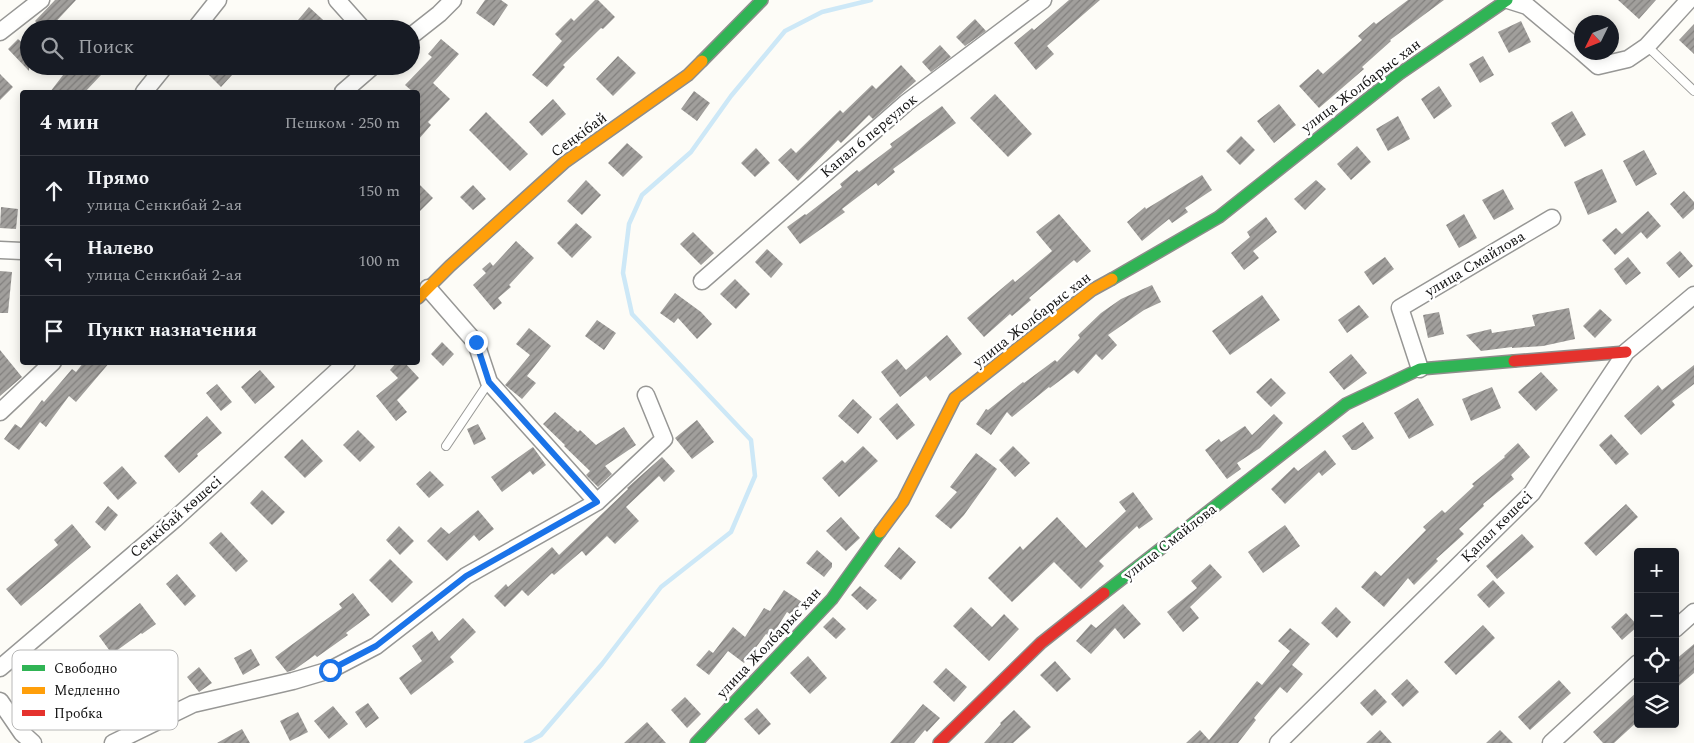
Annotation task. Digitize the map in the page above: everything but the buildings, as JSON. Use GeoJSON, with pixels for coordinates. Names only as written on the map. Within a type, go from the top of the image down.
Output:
{"type":"FeatureCollection","features":[{"type":"Feature","properties":{"kind":"street"},"geometry":{"type":"LineString","coordinates":[[0,32],[42,0]]}},
{"type":"Feature","properties":{"kind":"street"},"geometry":{"type":"LineString","coordinates":[[202,20],[218,0]]}},
{"type":"Feature","properties":{"kind":"street"},"geometry":{"type":"LineString","coordinates":[[337,0],[355,20]]}},
{"type":"Feature","properties":{"kind":"street"},"geometry":{"type":"LineString","coordinates":[[420,29],[453,0]]}},
{"type":"Feature","properties":{"kind":"street","name":"Сеңкібай"},"geometry":{"type":"LineString","coordinates":[[422,293],[565,162],[688,75],[762,0]]}},
{"type":"Feature","properties":{"kind":"street","name":"Капал 6 переулок"},"geometry":{"type":"LineString","coordinates":[[702,281],[906,103],[1043,0]]}},
{"type":"Feature","properties":{"kind":"street"},"geometry":{"type":"LineString","coordinates":[[1508,0],[1527,6],[1574,45]]}},
{"type":"Feature","properties":{"kind":"street","name":"улица Жолбарыс хан"},"geometry":{"type":"LineString","coordinates":[[696,743],[832,599],[903,501],[955,398],[1092,290],[1219,216],[1399,74],[1508,0]]}},
{"type":"Feature","properties":{"kind":"street"},"geometry":{"type":"LineString","coordinates":[[1591,60],[1598,66],[1628,59],[1647,46],[1689,0]]}},
{"type":"Feature","properties":{"kind":"street"},"geometry":{"type":"LineString","coordinates":[[146,90],[158,75]]}},
{"type":"Feature","properties":{"kind":"street"},"geometry":{"type":"LineString","coordinates":[[345,90],[363,75]]}},
{"type":"Feature","properties":{"kind":"street","name":"улица Смайлова"},"geometry":{"type":"LineString","coordinates":[[1420,369],[1400,308],[1552,218]]}},
{"type":"Feature","properties":{"kind":"street"},"geometry":{"type":"LineString","coordinates":[[0,250],[20,251]]}},
{"type":"Feature","properties":{"kind":"street"},"geometry":{"type":"LineString","coordinates":[[422,293],[476,342],[489,382],[597,502]]}},
{"type":"Feature","properties":{"kind":"street","name":"Қапал көшесі"},"geometry":{"type":"LineString","coordinates":[[1278,743],[1532,493],[1626,352],[1694,295]]}},
{"type":"Feature","properties":{"kind":"street","name":"улица Смайлова"},"geometry":{"type":"LineString","coordinates":[[939,743],[1041,643],[1346,404],[1420,369],[1626,352]]}},
{"type":"Feature","properties":{"kind":"street"},"geometry":{"type":"LineString","coordinates":[[0,412],[50,365]]}},
{"type":"Feature","properties":{"kind":"street","name":"Сеңкібай көшесі"},"geometry":{"type":"LineString","coordinates":[[21,650],[175,519],[344,365]]}},
{"type":"Feature","properties":{"kind":"street"},"geometry":{"type":"LineString","coordinates":[[178,711],[193,704],[293,681],[330,670],[376,646],[466,576],[597,502],[664,439],[646,395]]}},
{"type":"Feature","properties":{"kind":"street"},"geometry":{"type":"LineString","coordinates":[[1679,625],[1694,612]]}},
{"type":"Feature","properties":{"kind":"street","name":"Сеңкібай көшесі"},"geometry":{"type":"LineString","coordinates":[[0,668],[12,658]]}},
{"type":"Feature","properties":{"kind":"street"},"geometry":{"type":"LineString","coordinates":[[1551,743],[1634,667]]}},
{"type":"Feature","properties":{"kind":"street"},"geometry":{"type":"LineString","coordinates":[[0,701],[12,718]]}},
{"type":"Feature","properties":{"kind":"street"},"geometry":{"type":"LineString","coordinates":[[20,730],[33,743]]}},
{"type":"Feature","properties":{"kind":"street"},"geometry":{"type":"LineString","coordinates":[[113,743],[140,730]]}},
{"type":"Feature","properties":{"kind":"lane"},"geometry":{"type":"LineString","coordinates":[[1647,46],[1694,91]]}},
{"type":"Feature","properties":{"kind":"lane"},"geometry":{"type":"LineString","coordinates":[[446,446],[489,382]]}},
{"type":"Feature","properties":{"kind":"waterway"},"geometry":{"type":"LineString","coordinates":[[526,743],[541,735],[602,664],[661,587],[731,532],[755,476],[751,440],[632,314],[623,273],[629,224],[642,195],[691,152],[731,96],[785,31],[822,12],[871,0]]}},
{"type":"Feature","properties":{"kind":"traffic: fast"},"geometry":{"type":"LineString","coordinates":[[702,61],[762,0]]}},
{"type":"Feature","properties":{"kind":"traffic: fast"},"geometry":{"type":"LineString","coordinates":[[1112,279],[1219,217],[1399,74],[1507,0]]}},
{"type":"Feature","properties":{"kind":"traffic: fast"},"geometry":{"type":"LineString","coordinates":[[1104,593],[1346,404],[1420,369],[1514,361]]}},
{"type":"Feature","properties":{"kind":"traffic: fast"},"geometry":{"type":"LineString","coordinates":[[696,743],[832,599],[880,532]]}},
{"type":"Feature","properties":{"kind":"traffic: slow"},"geometry":{"type":"LineString","coordinates":[[420,296],[450,266],[565,162],[688,75],[702,61]]}},
{"type":"Feature","properties":{"kind":"traffic: slow"},"geometry":{"type":"LineString","coordinates":[[880,532],[903,501],[955,398],[1092,290],[1112,279]]}},
{"type":"Feature","properties":{"kind":"traffic: jam"},"geometry":{"type":"LineString","coordinates":[[1514,361],[1626,352]]}},
{"type":"Feature","properties":{"kind":"traffic: jam"},"geometry":{"type":"LineString","coordinates":[[939,743],[1041,643],[1104,593]]}},
{"type":"Feature","properties":{"kind":"route"},"geometry":{"type":"LineString","coordinates":[[330,670],[376,646],[466,576],[597,502],[489,382],[476,342]]}}]}
